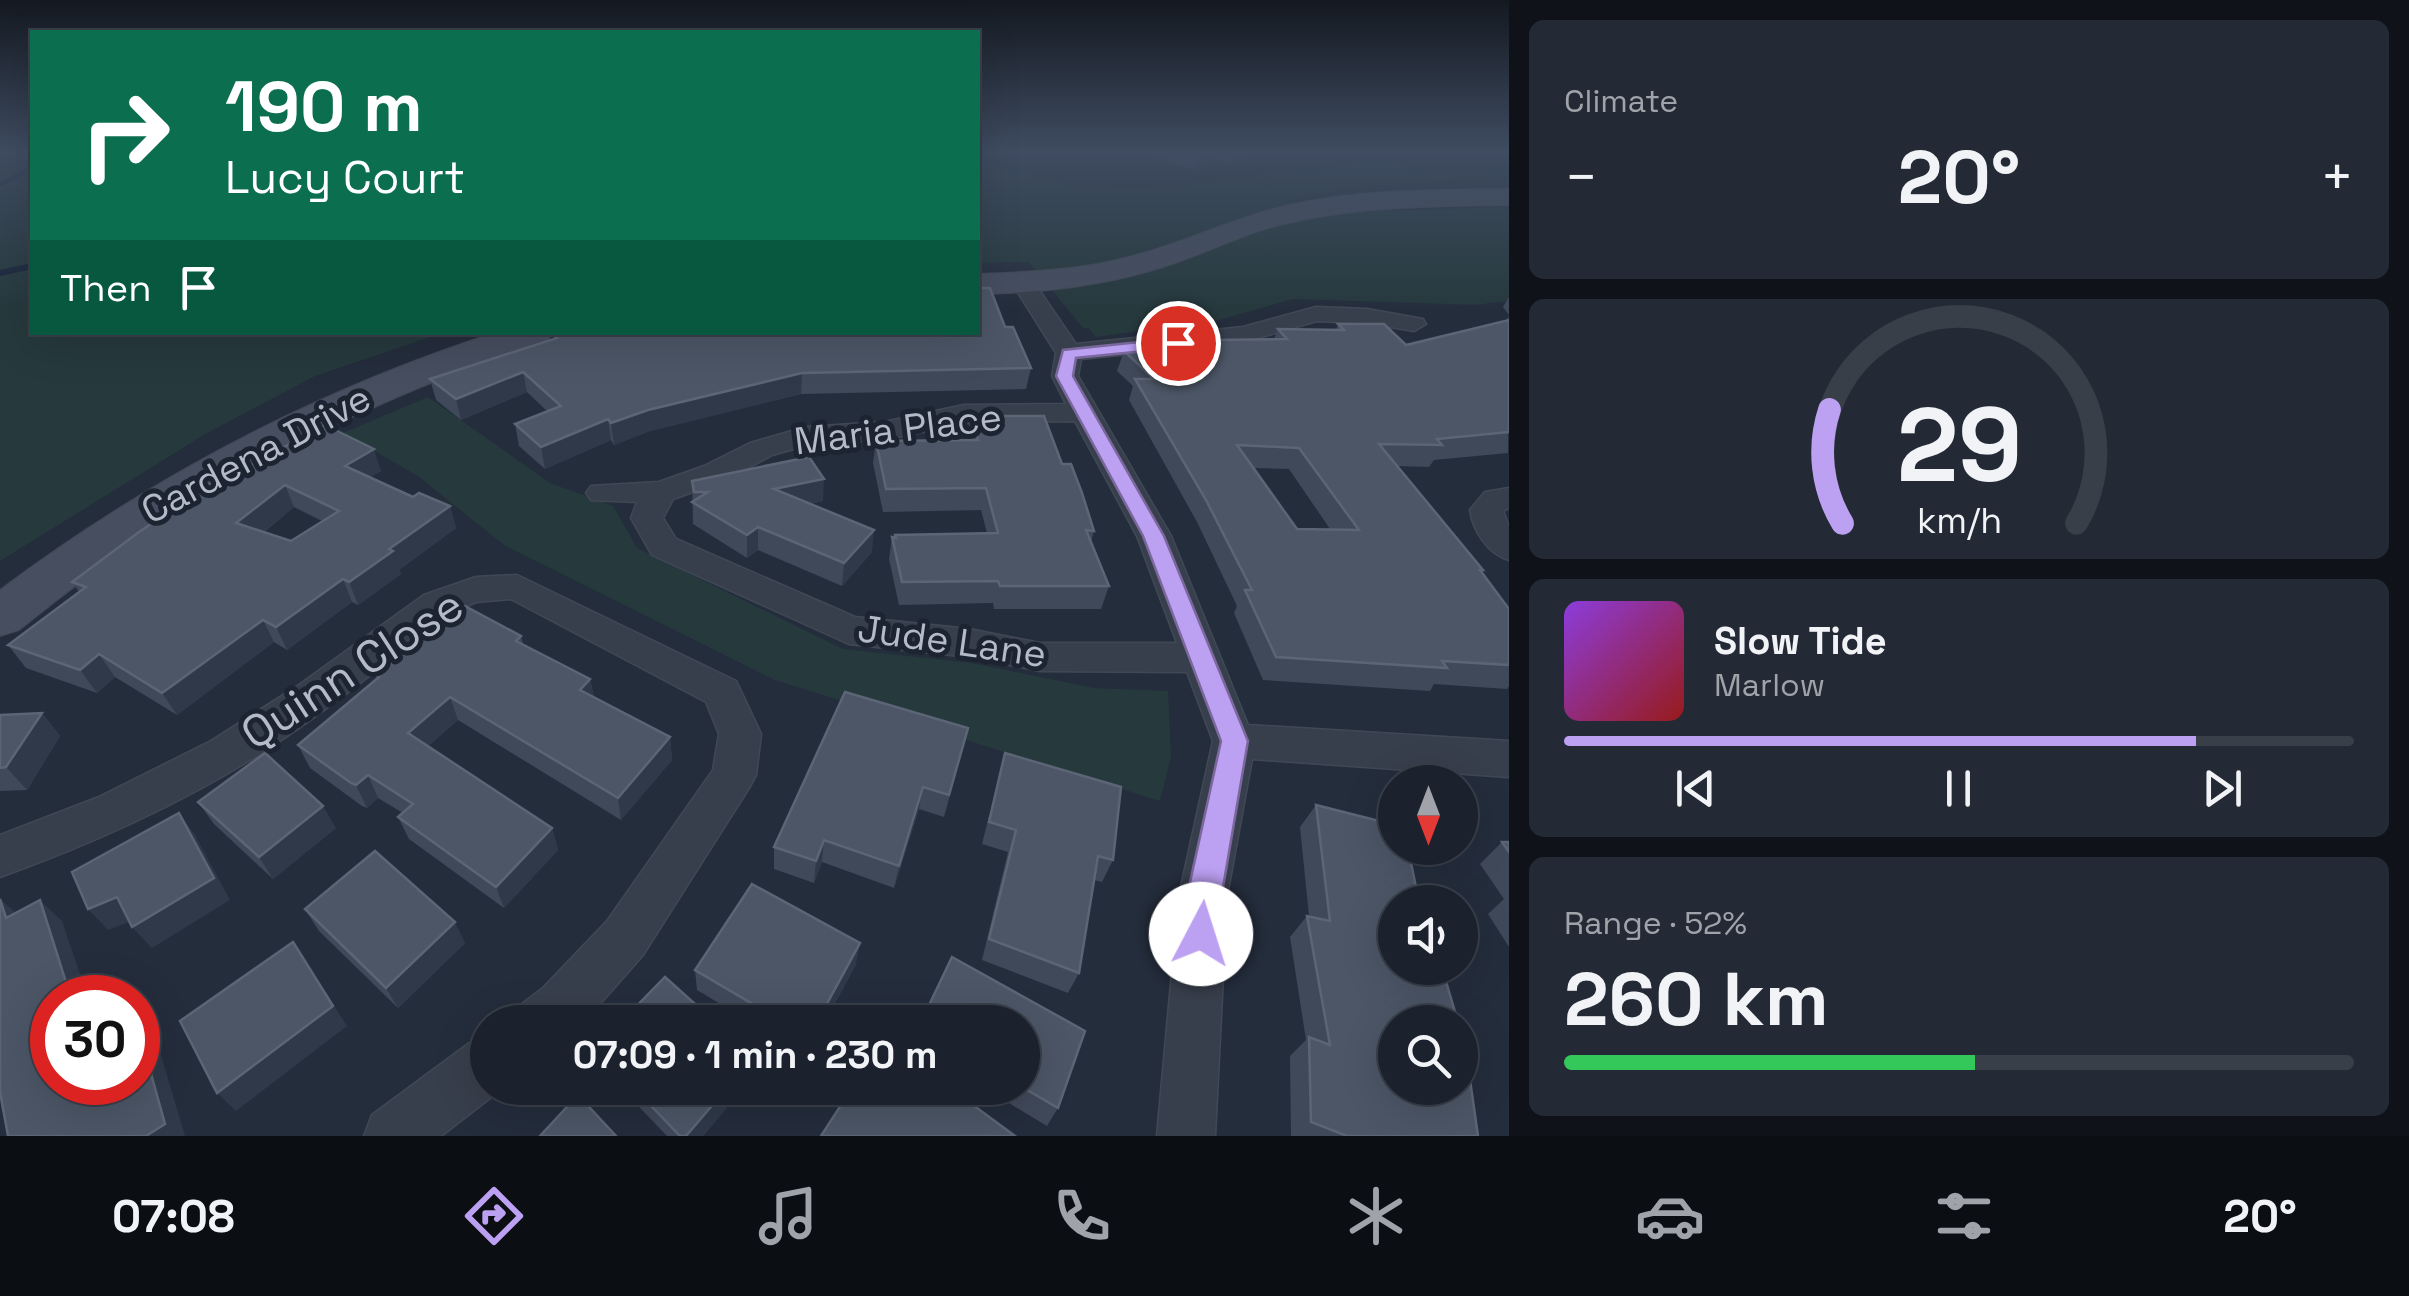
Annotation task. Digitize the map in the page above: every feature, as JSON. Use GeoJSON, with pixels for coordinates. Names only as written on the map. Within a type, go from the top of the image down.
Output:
{"type":"FeatureCollection","features":[{"type":"Feature","properties":{"kind":"street"},"geometry":{"type":"LineString","coordinates":[[980,284],[1023,283],[1113,271],[1260,221],[1356,204]]}},
{"type":"Feature","properties":{"kind":"street"},"geometry":{"type":"LineString","coordinates":[[1023,283],[1068,353],[1065,376],[1154,536],[1234,741],[1203,896],[1186,1136]]}},
{"type":"Feature","properties":{"kind":"street"},"geometry":{"type":"LineString","coordinates":[[1068,353],[1244,334],[1316,314],[1367,316],[1414,324]]}},
{"type":"Feature","properties":{"kind":"street","name":"Cardena Drive"},"geometry":{"type":"LineString","coordinates":[[0,617],[137,516],[275,436],[394,381],[526,335]]}},
{"type":"Feature","properties":{"kind":"street","name":"Maria Place"},"geometry":{"type":"LineString","coordinates":[[602,494],[662,492],[716,474],[761,449],[806,436],[884,431],[964,414],[1085,412]]}},
{"type":"Feature","properties":{"kind":"street","name":"Jude Lane"},"geometry":{"type":"LineString","coordinates":[[662,492],[651,504],[648,518],[664,548],[850,630],[969,642],[1040,657],[1200,658]]}},
{"type":"Feature","properties":{"kind":"street"},"geometry":{"type":"LineString","coordinates":[[1509,498],[1496,499],[1486,510],[1489,526],[1509,549]]}},
{"type":"Feature","properties":{"kind":"street","name":"Quinn Close"},"geometry":{"type":"LineString","coordinates":[[0,856],[49,839],[175,780],[293,710],[436,604],[462,591],[517,587],[722,692],[740,734],[734,775],[625,938],[565,1005]]}},
{"type":"Feature","properties":{"kind":"street"},"geometry":{"type":"LineString","coordinates":[[1234,741],[1509,759]]}},
{"type":"Feature","properties":{"kind":"street"},"geometry":{"type":"LineString","coordinates":[[393,1136],[470,1078]]}},
{"type":"Feature","properties":{"kind":"green space"},"geometry":{"type":"Polygon","coordinates":[[[0,204],[30,204],[30,335],[436,335],[315,376],[207,433],[0,561],[0,204]]]}},
{"type":"Feature","properties":{"kind":"green space"},"geometry":{"type":"Polygon","coordinates":[[[980,204],[1306,204],[1367,210],[1509,207],[1509,301],[1474,305],[1293,299],[1219,320],[1096,337],[1083,328],[1029,262],[980,263],[980,204]]]}},
{"type":"Feature","properties":{"kind":"green space"},"geometry":{"type":"Polygon","coordinates":[[[428,397],[550,483],[613,506],[637,548],[843,649],[972,663],[1094,688],[1168,691],[1171,757],[1160,801],[775,680],[504,545],[418,476],[343,433],[428,397]]]}},
{"type":"Feature","properties":{"kind":"building"},"geometry":{"type":"Polygon","coordinates":[[[980,288],[990,288],[1005,327],[1013,327],[1031,368],[802,373],[648,410],[611,423],[608,419],[541,447],[515,424],[561,406],[523,372],[456,399],[430,379],[557,338],[554,335],[980,335],[980,288]]]}},
{"type":"Feature","properties":{"kind":"building"},"geometry":{"type":"Polygon","coordinates":[[[1509,320],[1509,432],[1437,439],[1442,445],[1379,444],[1483,570],[1509,609],[1509,665],[1442,661],[1447,668],[1276,657],[1245,590],[1252,590],[1206,500],[1135,379],[1154,379],[1124,351],[1211,340],[1287,339],[1278,329],[1344,330],[1338,324],[1384,324],[1406,345],[1509,320]],[[1237,445],[1297,529],[1359,530],[1299,448],[1237,445]]]}},
{"type":"Feature","properties":{"kind":"building"},"geometry":{"type":"Polygon","coordinates":[[[971,416],[1044,416],[1062,464],[1071,464],[1094,531],[1086,530],[1109,586],[902,582],[892,537],[896,538],[895,535],[998,533],[986,488],[886,489],[876,441],[978,440],[971,416]]]}},
{"type":"Feature","properties":{"kind":"building"},"geometry":{"type":"Polygon","coordinates":[[[325,425],[374,449],[345,466],[413,497],[419,493],[450,506],[349,582],[343,579],[276,627],[263,620],[162,693],[99,654],[80,670],[8,645],[86,587],[72,582],[139,532],[210,484],[215,486],[325,425]],[[285,485],[236,523],[291,541],[339,511],[285,485]]]}},
{"type":"Feature","properties":{"kind":"building"},"geometry":{"type":"Polygon","coordinates":[[[809,457],[824,479],[774,489],[874,530],[844,563],[758,527],[747,535],[692,502],[708,492],[694,492],[692,481],[809,457]]]}},
{"type":"Feature","properties":{"kind":"building"},"geometry":{"type":"Polygon","coordinates":[[[465,606],[521,636],[516,641],[590,679],[580,690],[670,737],[618,798],[450,697],[408,733],[552,828],[496,887],[398,817],[413,804],[368,775],[356,785],[351,783],[298,745],[379,677],[376,675],[465,606]]]}},
{"type":"Feature","properties":{"kind":"building"},"geometry":{"type":"Polygon","coordinates":[[[845,692],[968,728],[949,795],[923,787],[899,866],[824,840],[816,861],[774,847],[845,692]]]}},
{"type":"Feature","properties":{"kind":"building"},"geometry":{"type":"Polygon","coordinates":[[[42,713],[6,767],[0,768],[0,715],[42,713]]]}},
{"type":"Feature","properties":{"kind":"building"},"geometry":{"type":"Polygon","coordinates":[[[265,753],[323,806],[259,857],[198,802],[265,753]]]}},
{"type":"Feature","properties":{"kind":"building"},"geometry":{"type":"Polygon","coordinates":[[[1005,753],[1121,787],[1113,860],[1098,856],[1079,973],[989,939],[1016,830],[989,822],[1005,753]]]}},
{"type":"Feature","properties":{"kind":"building"},"geometry":{"type":"Polygon","coordinates":[[[1316,805],[1378,821],[1378,865],[1411,865],[1416,885],[1378,885],[1378,985],[1447,985],[1453,1005],[1378,1005],[1378,1105],[1474,1105],[1478,1136],[1347,1136],[1311,1122],[1309,1037],[1330,1045],[1307,916],[1330,921],[1316,805]]]}},
{"type":"Feature","properties":{"kind":"building"},"geometry":{"type":"Polygon","coordinates":[[[179,813],[214,878],[132,927],[117,897],[88,909],[72,872],[179,813]]]}},
{"type":"Feature","properties":{"kind":"building"},"geometry":{"type":"Polygon","coordinates":[[[375,851],[455,922],[386,988],[305,909],[375,851]]]}},
{"type":"Feature","properties":{"kind":"building"},"geometry":{"type":"Polygon","coordinates":[[[752,884],[860,943],[826,1005],[754,1005],[695,970],[752,884]]]}},
{"type":"Feature","properties":{"kind":"building"},"geometry":{"type":"Polygon","coordinates":[[[0,899],[6,918],[40,900],[64,975],[30,975],[30,1105],[160,1105],[165,1124],[146,1136],[8,1136],[0,1092],[0,899]]]}},
{"type":"Feature","properties":{"kind":"building"},"geometry":{"type":"Polygon","coordinates":[[[293,942],[333,1006],[217,1093],[180,1021],[293,942]]]}},
{"type":"Feature","properties":{"kind":"building"},"geometry":{"type":"Polygon","coordinates":[[[952,957],[1038,1005],[929,1005],[952,957]]]}},
{"type":"Feature","properties":{"kind":"building"},"geometry":{"type":"Polygon","coordinates":[[[665,977],[696,1005],[638,1005],[665,977]]]}},
{"type":"Feature","properties":{"kind":"building"},"geometry":{"type":"Polygon","coordinates":[[[1040,1006],[1085,1031],[1058,1108],[1040,1098],[1040,1006]]]}},
{"type":"Feature","properties":{"kind":"building"},"geometry":{"type":"Polygon","coordinates":[[[569,1105],[587,1105],[616,1136],[540,1136],[569,1105]]]}},
{"type":"Feature","properties":{"kind":"building"},"geometry":{"type":"Polygon","coordinates":[[[650,1105],[712,1105],[686,1136],[680,1136],[650,1105]]]}},
{"type":"Feature","properties":{"kind":"building"},"geometry":{"type":"Polygon","coordinates":[[[841,1105],[973,1105],[1015,1136],[821,1136],[841,1105]]]}},
{"type":"Feature","properties":{"kind":"waterway"},"geometry":{"type":"LineString","coordinates":[[0,273],[30,266]]}},
{"type":"Feature","properties":{"kind":"route"},"geometry":{"type":"LineString","coordinates":[[1178,343],[1068,353],[1065,376],[1154,536],[1234,741],[1203,896],[1201,934]]}}]}
